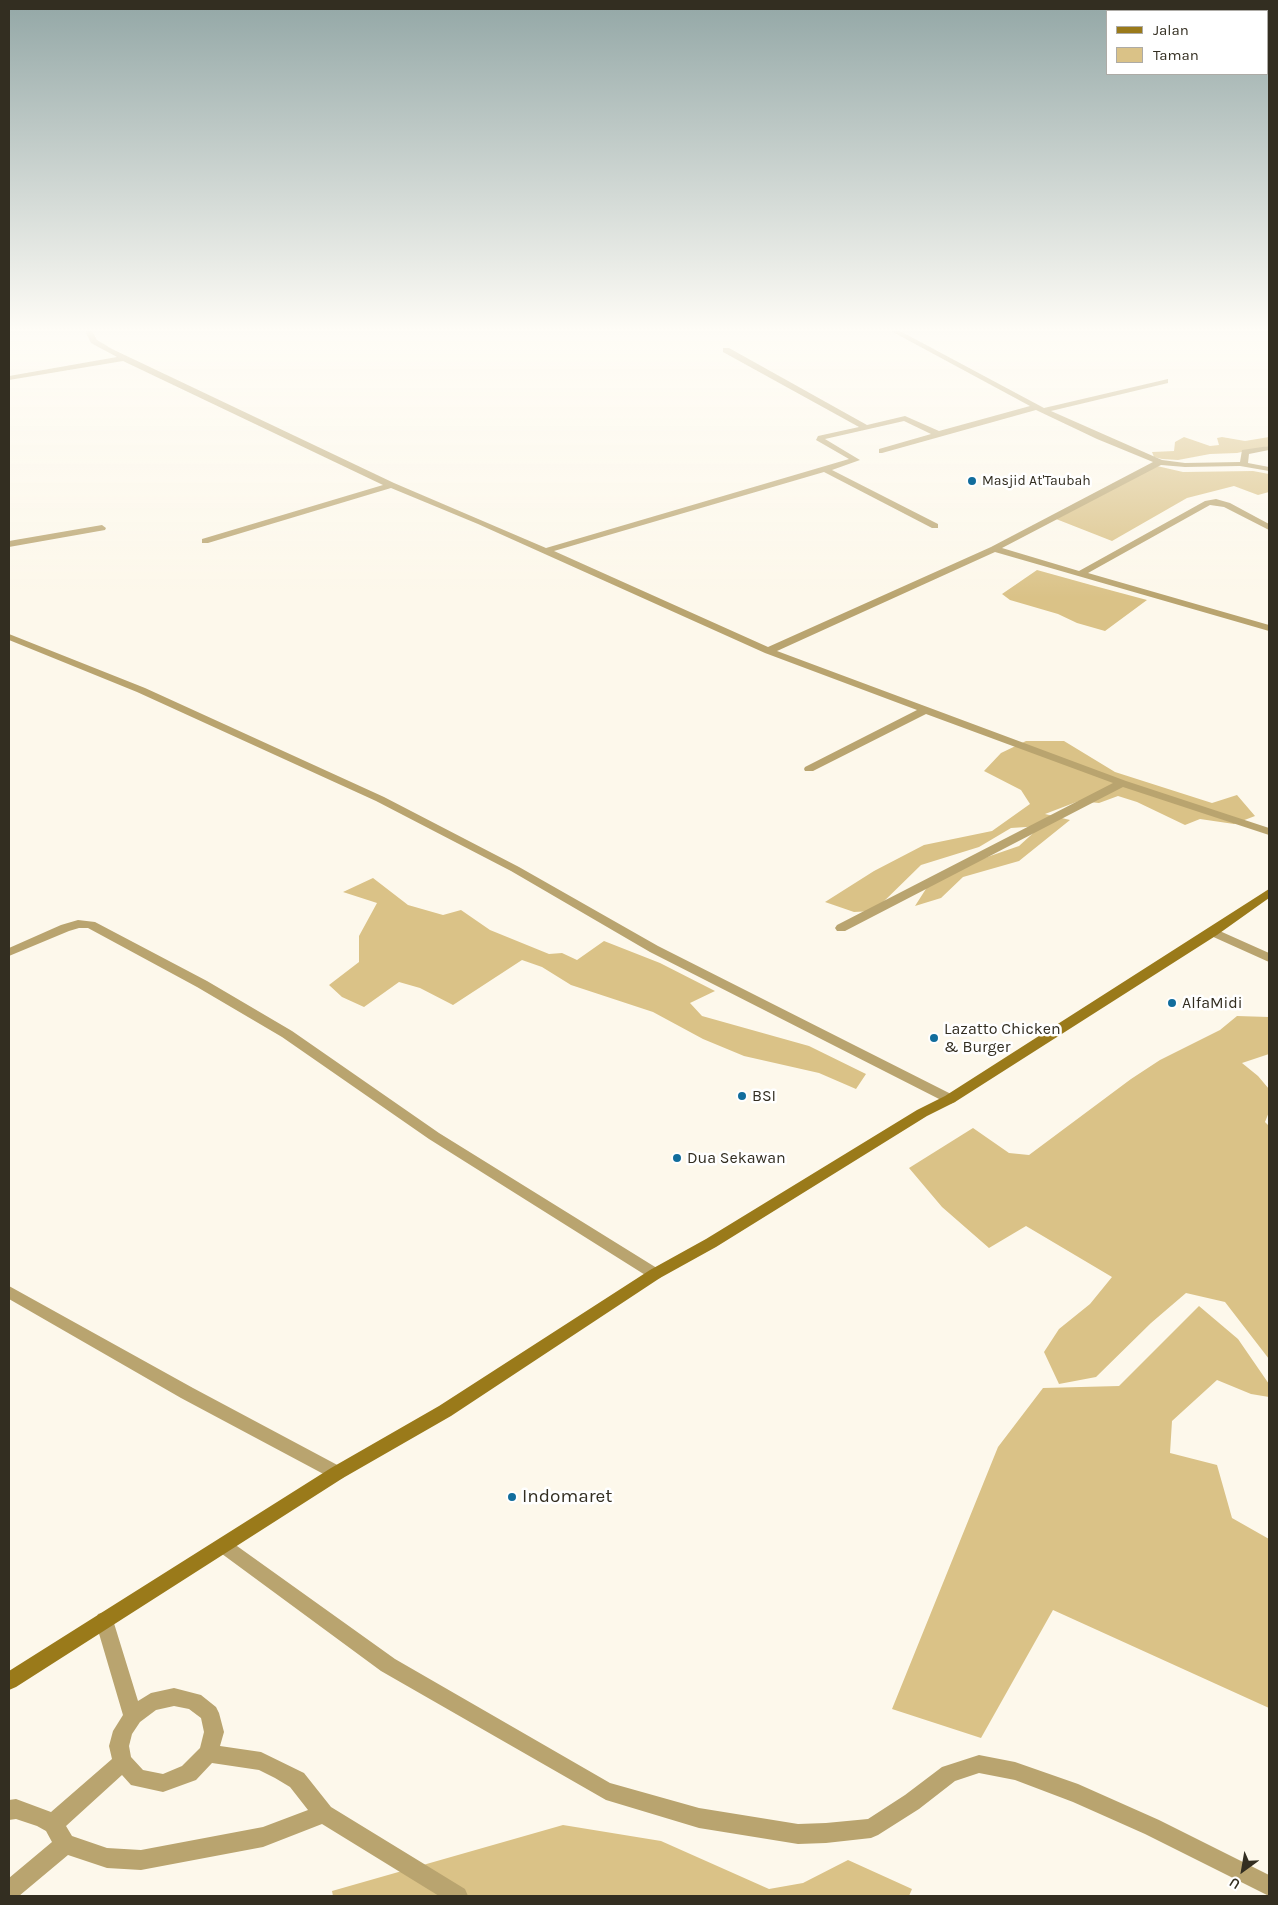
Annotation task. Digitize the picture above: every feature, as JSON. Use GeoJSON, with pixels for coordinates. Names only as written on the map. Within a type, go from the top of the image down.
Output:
{"type":"FeatureCollection","features":[{"type":"Feature","properties":{"kind":"street"},"geometry":{"type":"LineString","coordinates":[[255,420],[391,485],[546,551],[768,651],[1122,784],[1269,832]]}},
{"type":"Feature","properties":{"kind":"street"},"geometry":{"type":"LineString","coordinates":[[852,420],[865,427]]}},
{"type":"Feature","properties":{"kind":"street"},"geometry":{"type":"LineString","coordinates":[[546,551],[856,460],[820,439],[897,420]]}},
{"type":"Feature","properties":{"kind":"street"},"geometry":{"type":"LineString","coordinates":[[910,420],[938,434]]}},
{"type":"Feature","properties":{"kind":"street"},"geometry":{"type":"LineString","coordinates":[[882,451],[993,420]]}},
{"type":"Feature","properties":{"kind":"street"},"geometry":{"type":"LineString","coordinates":[[1065,420],[1160,462],[1185,465],[1244,465],[1269,470]]}},
{"type":"Feature","properties":{"kind":"street"},"geometry":{"type":"LineString","coordinates":[[1244,465],[1245,452],[1269,448]]}},
{"type":"Feature","properties":{"kind":"street"},"geometry":{"type":"LineString","coordinates":[[768,651],[994,549],[1160,462]]}},
{"type":"Feature","properties":{"kind":"street"},"geometry":{"type":"LineString","coordinates":[[825,469],[935,526]]}},
{"type":"Feature","properties":{"kind":"street"},"geometry":{"type":"LineString","coordinates":[[205,541],[391,485]]}},
{"type":"Feature","properties":{"kind":"street"},"geometry":{"type":"LineString","coordinates":[[1080,574],[1208,503],[1216,502],[1227,505],[1269,527]]}},
{"type":"Feature","properties":{"kind":"street"},"geometry":{"type":"LineString","coordinates":[[9,544],[102,528]]}},
{"type":"Feature","properties":{"kind":"street"},"geometry":{"type":"LineString","coordinates":[[994,549],[1264,627],[1269,619]]}},
{"type":"Feature","properties":{"kind":"street"},"geometry":{"type":"LineString","coordinates":[[9,637],[141,690],[380,799],[516,869],[654,949],[950,1099]]}},
{"type":"Feature","properties":{"kind":"street"},"geometry":{"type":"LineString","coordinates":[[809,769],[925,710]]}},
{"type":"Feature","properties":{"kind":"street"},"geometry":{"type":"LineString","coordinates":[[840,928],[1122,784]]}},
{"type":"Feature","properties":{"kind":"street"},"geometry":{"type":"LineString","coordinates":[[9,1681],[337,1474],[444,1411],[654,1274],[711,1243],[922,1113],[950,1099],[1213,932],[1269,893]]}},
{"type":"Feature","properties":{"kind":"street"},"geometry":{"type":"LineString","coordinates":[[9,952],[72,926],[90,925],[202,984],[287,1034],[434,1136],[654,1274]]}},
{"type":"Feature","properties":{"kind":"street"},"geometry":{"type":"LineString","coordinates":[[1213,932],[1269,958]]}},
{"type":"Feature","properties":{"kind":"street"},"geometry":{"type":"LineString","coordinates":[[9,1292],[187,1393],[337,1474]]}},
{"type":"Feature","properties":{"kind":"street"},"geometry":{"type":"LineString","coordinates":[[224,1546],[388,1665],[606,1791],[699,1818],[798,1834],[826,1833],[871,1828],[912,1802],[950,1774],[979,1764],[1015,1771],[1078,1794],[1152,1827],[1269,1886]]}},
{"type":"Feature","properties":{"kind":"street"},"geometry":{"type":"LineString","coordinates":[[104,1620],[133,1716]]}},
{"type":"Feature","properties":{"kind":"street"},"geometry":{"type":"LineString","coordinates":[[174,1697],[194,1701],[209,1713],[214,1732],[208,1753],[189,1774],[163,1783],[138,1778],[122,1762],[119,1746],[123,1731],[133,1716],[151,1702],[174,1697]]}},
{"type":"Feature","properties":{"kind":"street"},"geometry":{"type":"LineString","coordinates":[[208,1753],[261,1762],[282,1771],[297,1780],[324,1814],[458,1896]]}},
{"type":"Feature","properties":{"kind":"street"},"geometry":{"type":"LineString","coordinates":[[53,1824],[122,1762]]}},
{"type":"Feature","properties":{"kind":"street"},"geometry":{"type":"LineString","coordinates":[[9,1810],[16,1809],[53,1824],[65,1844],[107,1858],[141,1860],[263,1837],[324,1814]]}},
{"type":"Feature","properties":{"kind":"street"},"geometry":{"type":"LineString","coordinates":[[9,1891],[65,1844]]}},
{"type":"Feature","properties":{"kind":"green space"},"geometry":{"type":"Polygon","coordinates":[[[1184,437],[1210,446],[1219,445],[1217,438],[1222,437],[1245,441],[1269,437],[1269,446],[1237,453],[1210,454],[1178,460],[1154,457],[1152,452],[1174,451],[1175,442],[1184,437]]]}},
{"type":"Feature","properties":{"kind":"green space"},"geometry":{"type":"Polygon","coordinates":[[[1157,466],[1183,472],[1253,471],[1269,474],[1269,492],[1258,495],[1234,486],[1187,498],[1112,541],[1056,519],[1157,466]]]}},
{"type":"Feature","properties":{"kind":"green space"},"geometry":{"type":"Polygon","coordinates":[[[1037,570],[1147,600],[1105,631],[1077,623],[1058,614],[1010,600],[1002,594],[1037,570]]]}},
{"type":"Feature","properties":{"kind":"green space"},"geometry":{"type":"Polygon","coordinates":[[[1026,741],[1064,741],[1115,772],[1212,803],[1237,795],[1255,816],[1234,824],[1200,819],[1185,825],[1137,802],[1118,796],[1099,803],[1079,801],[1045,814],[1070,820],[1019,861],[963,877],[941,898],[915,906],[931,881],[964,865],[1019,846],[1041,826],[1011,828],[979,847],[921,865],[874,911],[854,912],[825,902],[874,871],[924,845],[992,831],[1030,804],[1021,790],[984,771],[1001,753],[1026,741]]]}},
{"type":"Feature","properties":{"kind":"green space"},"geometry":{"type":"Polygon","coordinates":[[[373,878],[408,905],[443,915],[461,910],[490,930],[549,954],[562,953],[577,960],[604,941],[660,963],[715,991],[690,1003],[702,1016],[809,1046],[866,1074],[856,1089],[819,1073],[744,1056],[703,1039],[653,1012],[571,985],[542,967],[522,960],[453,1005],[420,988],[399,982],[364,1007],[342,997],[329,985],[359,962],[359,936],[377,903],[343,892],[373,878]]]}},
{"type":"Feature","properties":{"kind":"green space"},"geometry":{"type":"Polygon","coordinates":[[[1237,1016],[1269,1017],[1269,1054],[1242,1063],[1258,1076],[1269,1089],[1269,1112],[1265,1122],[1269,1126],[1269,1359],[1225,1302],[1186,1293],[1151,1323],[1096,1377],[1059,1384],[1044,1352],[1059,1329],[1090,1304],[1112,1277],[1026,1226],[989,1248],[942,1207],[909,1168],[973,1128],[1009,1153],[1029,1155],[1131,1079],[1160,1060],[1220,1030],[1237,1016]]]}},
{"type":"Feature","properties":{"kind":"green space"},"geometry":{"type":"Polygon","coordinates":[[[1199,1306],[1238,1339],[1269,1384],[1269,1397],[1251,1394],[1217,1380],[1172,1421],[1170,1453],[1217,1465],[1232,1518],[1269,1539],[1269,1708],[1053,1610],[981,1738],[892,1709],[998,1447],[1043,1388],[1119,1386],[1199,1306]]]}},
{"type":"Feature","properties":{"kind":"green space"},"geometry":{"type":"Polygon","coordinates":[[[563,1825],[661,1841],[769,1889],[803,1883],[848,1860],[912,1889],[909,1896],[333,1896],[332,1891],[563,1825]]]}},
{"type":"Feature","properties":{"kind":"place","name":"Masjid At'Taubah"},"geometry":{"type":"Point","coordinates":[972,481]}},
{"type":"Feature","properties":{"kind":"place","name":"AlfaMidi"},"geometry":{"type":"Point","coordinates":[1172,1003]}},
{"type":"Feature","properties":{"kind":"place","name":"Lazatto Chicken & Burger"},"geometry":{"type":"Point","coordinates":[934,1038]}},
{"type":"Feature","properties":{"kind":"place","name":"BSI"},"geometry":{"type":"Point","coordinates":[742,1096]}},
{"type":"Feature","properties":{"kind":"place","name":"Dua Sekawan"},"geometry":{"type":"Point","coordinates":[677,1158]}},
{"type":"Feature","properties":{"kind":"place","name":"Indomaret"},"geometry":{"type":"Point","coordinates":[512,1497]}}]}
